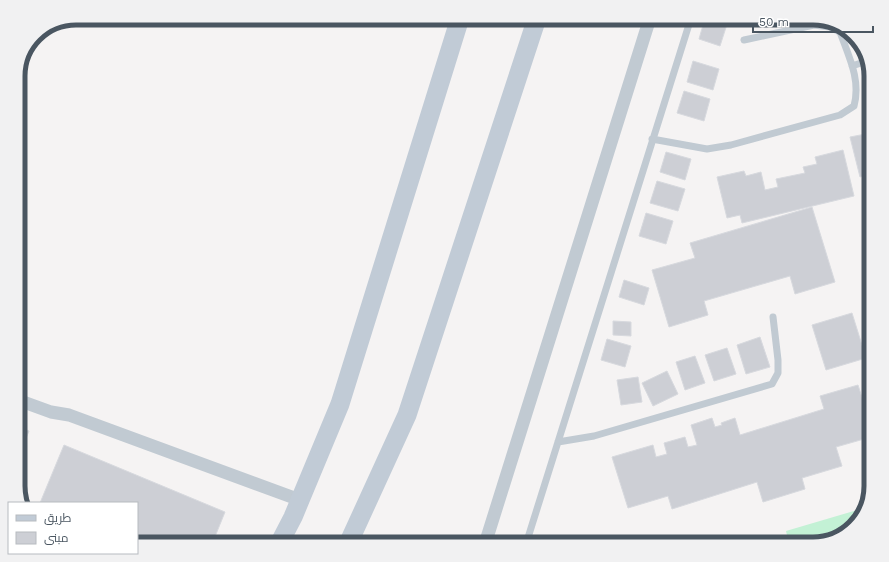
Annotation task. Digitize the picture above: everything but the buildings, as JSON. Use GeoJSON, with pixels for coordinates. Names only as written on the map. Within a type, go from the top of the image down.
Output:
{"type":"FeatureCollection","features":[{"type":"Feature","properties":{"kind":"main road"},"geometry":{"type":"LineString","coordinates":[[282,537],[300,500],[340,404],[458,25]]}},
{"type":"Feature","properties":{"kind":"main road"},"geometry":{"type":"LineString","coordinates":[[351,537],[407,415],[535,25]]}},
{"type":"Feature","properties":{"kind":"street"},"geometry":{"type":"LineString","coordinates":[[487,537],[648,25]]}},
{"type":"Feature","properties":{"kind":"street"},"geometry":{"type":"LineString","coordinates":[[25,403],[51,412],[69,415],[300,500]]}},
{"type":"Feature","properties":{"kind":"lane"},"geometry":{"type":"LineString","coordinates":[[528,537],[689,25]]}},
{"type":"Feature","properties":{"kind":"lane"},"geometry":{"type":"LineString","coordinates":[[744,40],[814,25]]}},
{"type":"Feature","properties":{"kind":"lane"},"geometry":{"type":"LineString","coordinates":[[652,139],[707,150],[731,145],[840,115],[854,106],[856,97],[856,78],[841,34]]}},
{"type":"Feature","properties":{"kind":"lane"},"geometry":{"type":"LineString","coordinates":[[852,66],[862,63]]}},
{"type":"Feature","properties":{"kind":"lane"},"geometry":{"type":"LineString","coordinates":[[558,442],[594,436],[772,384],[778,373],[773,317]]}},
{"type":"Feature","properties":{"kind":"green space"},"geometry":{"type":"Polygon","coordinates":[[[858,510],[847,524],[835,532],[823,536],[787,537],[786,531],[858,510]]]}}]}
